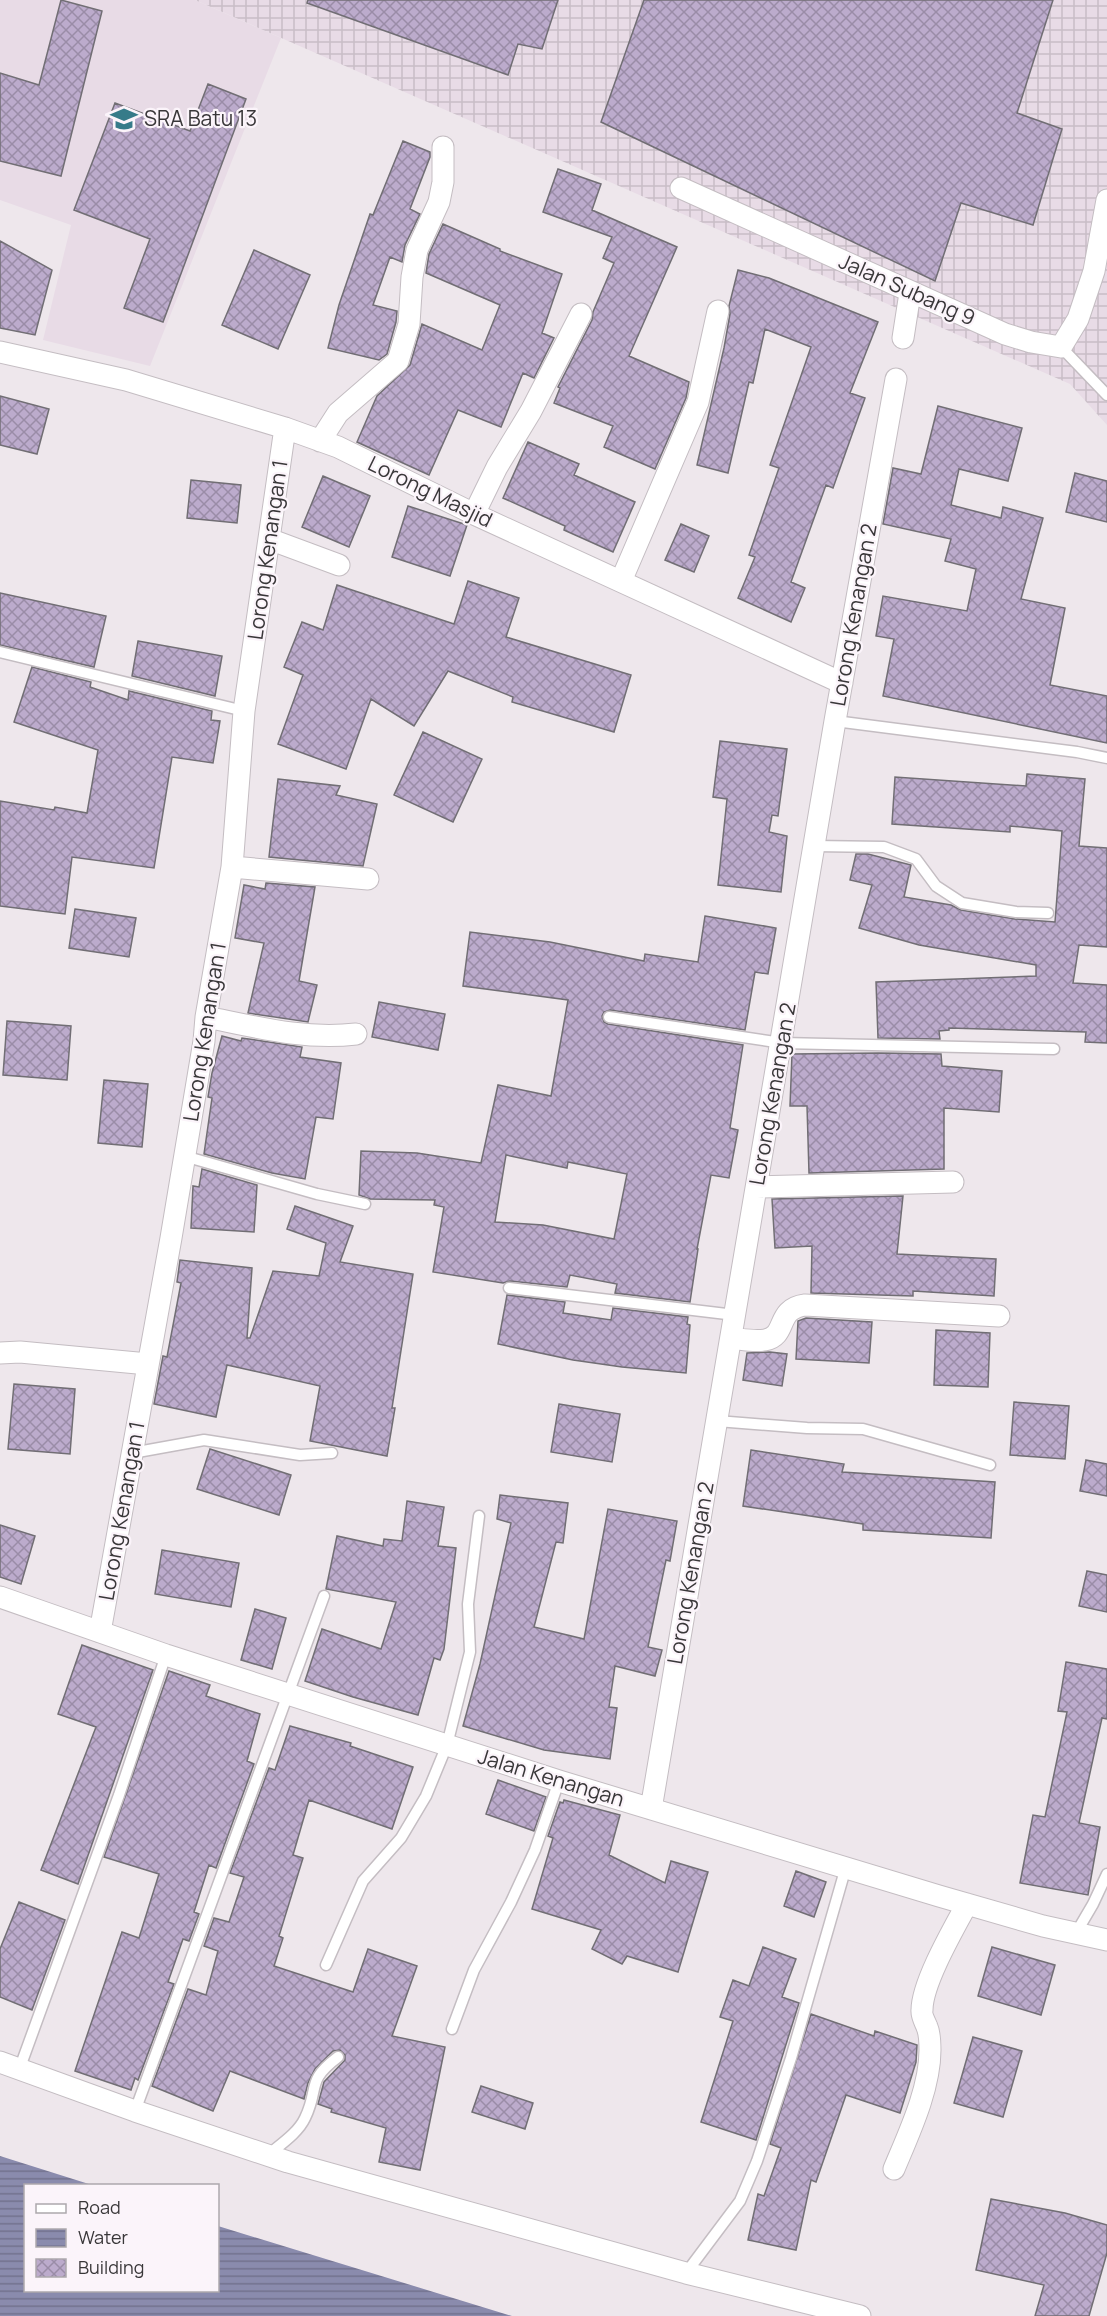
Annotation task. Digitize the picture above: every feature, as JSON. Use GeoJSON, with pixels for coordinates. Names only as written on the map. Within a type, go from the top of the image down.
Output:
{"type":"FeatureCollection","features":[{"type":"Feature","properties":{"kind":"street"},"geometry":{"type":"LineString","coordinates":[[320,441],[338,413],[398,361],[409,324],[412,276],[417,250],[439,202],[443,147]]}},
{"type":"Feature","properties":{"kind":"street","name":"Jalan Subang 9"},"geometry":{"type":"LineString","coordinates":[[681,188],[1005,334],[1031,342],[1061,347]]}},
{"type":"Feature","properties":{"kind":"street"},"geometry":{"type":"LineString","coordinates":[[1061,347],[1100,276],[1107,200]]}},
{"type":"Feature","properties":{"kind":"street"},"geometry":{"type":"LineString","coordinates":[[903,338],[910,293]]}},
{"type":"Feature","properties":{"kind":"street"},"geometry":{"type":"LineString","coordinates":[[621,581],[698,402],[718,310]]}},
{"type":"Feature","properties":{"kind":"street"},"geometry":{"type":"LineString","coordinates":[[474,514],[497,467],[531,411],[581,314]]}},
{"type":"Feature","properties":{"kind":"street","name":"Lorong Masjid"},"geometry":{"type":"LineString","coordinates":[[0,352],[126,380],[285,428],[338,447],[474,514],[842,683]]}},
{"type":"Feature","properties":{"kind":"street","name":"Lorong Kenangan 2"},"geometry":{"type":"LineString","coordinates":[[651,1809],[835,721],[896,379]]}},
{"type":"Feature","properties":{"kind":"street","name":"Lorong Kenangan 1"},"geometry":{"type":"LineString","coordinates":[[100,1632],[204,1041],[206,1017],[232,867],[244,711],[285,428]]}},
{"type":"Feature","properties":{"kind":"street"},"geometry":{"type":"LineString","coordinates":[[269,539],[339,565]]}},
{"type":"Feature","properties":{"kind":"street"},"geometry":{"type":"LineString","coordinates":[[232,867],[368,879]]}},
{"type":"Feature","properties":{"kind":"street"},"geometry":{"type":"LineString","coordinates":[[206,1017],[301,1036],[356,1034]]}},
{"type":"Feature","properties":{"kind":"street"},"geometry":{"type":"LineString","coordinates":[[757,1187],[953,1182]]}},
{"type":"Feature","properties":{"kind":"street"},"geometry":{"type":"LineString","coordinates":[[731,1338],[765,1340],[779,1330],[787,1312],[793,1306],[805,1305],[999,1316]]}},
{"type":"Feature","properties":{"kind":"street"},"geometry":{"type":"LineString","coordinates":[[0,1353],[20,1352],[148,1364]]}},
{"type":"Feature","properties":{"kind":"street","name":"Jalan Kenangan"},"geometry":{"type":"LineString","coordinates":[[0,1597],[166,1654],[559,1781],[967,1904],[1107,1940]]}},
{"type":"Feature","properties":{"kind":"street"},"geometry":{"type":"LineString","coordinates":[[894,2169],[912,2125],[929,2068],[928,2030],[921,2012],[926,1987],[967,1904]]}},
{"type":"Feature","properties":{"kind":"street"},"geometry":{"type":"LineString","coordinates":[[10,2066],[268,2155],[686,2273],[860,2316]]}},
{"type":"Feature","properties":{"kind":"lane"},"geometry":{"type":"LineString","coordinates":[[1061,347],[1107,395]]}},
{"type":"Feature","properties":{"kind":"lane"},"geometry":{"type":"LineString","coordinates":[[0,652],[244,711]]}},
{"type":"Feature","properties":{"kind":"lane"},"geometry":{"type":"LineString","coordinates":[[835,721],[1077,752],[1107,758]]}},
{"type":"Feature","properties":{"kind":"lane"},"geometry":{"type":"LineString","coordinates":[[814,846],[884,847],[916,859],[936,886],[962,903],[1016,912],[1048,913]]}},
{"type":"Feature","properties":{"kind":"lane"},"geometry":{"type":"LineString","coordinates":[[609,1017],[782,1043],[1054,1049]]}},
{"type":"Feature","properties":{"kind":"lane"},"geometry":{"type":"LineString","coordinates":[[184,1156],[317,1194],[365,1204]]}},
{"type":"Feature","properties":{"kind":"lane"},"geometry":{"type":"LineString","coordinates":[[509,1288],[735,1315]]}},
{"type":"Feature","properties":{"kind":"lane"},"geometry":{"type":"LineString","coordinates":[[717,1421],[807,1428],[863,1429],[990,1465]]}},
{"type":"Feature","properties":{"kind":"lane"},"geometry":{"type":"LineString","coordinates":[[132,1453],[204,1440],[300,1455],[332,1453]]}},
{"type":"Feature","properties":{"kind":"lane"},"geometry":{"type":"LineString","coordinates":[[326,1965],[363,1881],[401,1838],[426,1796],[447,1745],[470,1652],[468,1604],[478,1516]]}},
{"type":"Feature","properties":{"kind":"lane"},"geometry":{"type":"LineString","coordinates":[[135,2111],[324,1596]]}},
{"type":"Feature","properties":{"kind":"lane"},"geometry":{"type":"LineString","coordinates":[[10,2066],[119,1796],[166,1654]]}},
{"type":"Feature","properties":{"kind":"lane"},"geometry":{"type":"LineString","coordinates":[[452,2029],[474,1970],[511,1902],[535,1850],[559,1781]]}},
{"type":"Feature","properties":{"kind":"lane"},"geometry":{"type":"LineString","coordinates":[[686,2273],[740,2201],[757,2161],[791,2058],[846,1867]]}},
{"type":"Feature","properties":{"kind":"lane"},"geometry":{"type":"LineString","coordinates":[[1076,1933],[1107,1874]]}},
{"type":"Feature","properties":{"kind":"lane"},"geometry":{"type":"LineString","coordinates":[[268,2155],[297,2130],[305,2117],[318,2074],[338,2057]]}},
{"type":"Feature","properties":{"kind":"shaded area","name":"SRA Batu 13"},"geometry":{"type":"Polygon","coordinates":[[[0,0],[195,0],[281,38],[150,366],[43,340],[71,225],[0,200],[0,0]]]}},
{"type":"Feature","properties":{"kind":"shaded area"},"geometry":{"type":"Polygon","coordinates":[[[195,0],[1107,0],[1107,425],[1070,384],[195,0]]]}},
{"type":"Feature","properties":{"kind":"water"},"geometry":{"type":"Polygon","coordinates":[[[0,2156],[89,2184],[24,2184],[24,2292],[219,2292],[219,2226],[512,2316],[0,2316],[0,2156]]]}},
{"type":"Feature","properties":{"kind":"building"},"geometry":{"type":"Polygon","coordinates":[[[61,0],[102,11],[61,176],[0,161],[0,73],[39,85],[61,0]]]}},
{"type":"Feature","properties":{"kind":"building"},"geometry":{"type":"Polygon","coordinates":[[[308,0],[558,0],[542,49],[518,44],[508,75],[307,3],[308,0]]]}},
{"type":"Feature","properties":{"kind":"building"},"geometry":{"type":"Polygon","coordinates":[[[644,0],[1053,0],[1017,113],[1062,129],[1033,225],[961,203],[935,281],[601,122],[644,0]]]}},
{"type":"Feature","properties":{"kind":"building"},"geometry":{"type":"Polygon","coordinates":[[[208,84],[246,99],[163,322],[124,308],[150,239],[74,210],[115,103],[190,131],[208,84]]]}},
{"type":"Feature","properties":{"kind":"building"},"geometry":{"type":"Polygon","coordinates":[[[403,141],[430,152],[430,157],[410,209],[420,214],[405,245],[402,262],[390,257],[373,305],[397,311],[387,354],[379,360],[328,348],[339,305],[370,214],[373,215],[403,141]]]}},
{"type":"Feature","properties":{"kind":"building"},"geometry":{"type":"Polygon","coordinates":[[[558,169],[601,184],[592,210],[677,247],[629,356],[689,382],[686,398],[655,469],[604,447],[613,426],[554,403],[560,388],[558,387],[592,320],[593,312],[614,263],[603,258],[612,237],[543,212],[558,169]]]}},
{"type":"Feature","properties":{"kind":"building"},"geometry":{"type":"Polygon","coordinates":[[[443,224],[500,249],[500,251],[562,274],[542,333],[554,338],[534,378],[523,373],[501,427],[458,410],[429,475],[357,442],[377,396],[410,365],[422,324],[482,350],[500,305],[426,273],[429,254],[443,224]]]}},
{"type":"Feature","properties":{"kind":"building"},"geometry":{"type":"Polygon","coordinates":[[[0,241],[52,270],[35,335],[0,328],[0,241]]]}},
{"type":"Feature","properties":{"kind":"building"},"geometry":{"type":"Polygon","coordinates":[[[254,250],[310,275],[278,349],[222,325],[254,250]]]}},
{"type":"Feature","properties":{"kind":"building"},"geometry":{"type":"Polygon","coordinates":[[[738,270],[769,278],[878,322],[850,393],[865,398],[833,488],[826,485],[791,582],[805,588],[791,622],[738,598],[755,557],[749,555],[779,468],[770,465],[811,347],[765,329],[753,383],[749,382],[728,473],[697,465],[724,348],[730,314],[729,306],[738,270]]]}},
{"type":"Feature","properties":{"kind":"building"},"geometry":{"type":"Polygon","coordinates":[[[0,396],[49,409],[37,454],[0,445],[0,396]]]}},
{"type":"Feature","properties":{"kind":"building"},"geometry":{"type":"Polygon","coordinates":[[[938,406],[1022,428],[1008,481],[959,469],[951,505],[1001,518],[1003,507],[1043,518],[1021,599],[1065,608],[1050,685],[1107,696],[1107,743],[883,696],[894,639],[876,636],[883,596],[967,611],[976,569],[945,561],[951,539],[883,524],[893,468],[921,474],[938,406]]]}},
{"type":"Feature","properties":{"kind":"building"},"geometry":{"type":"Polygon","coordinates":[[[528,442],[579,464],[574,475],[635,502],[613,552],[564,530],[565,526],[503,498],[528,442]]]}},
{"type":"Feature","properties":{"kind":"building"},"geometry":{"type":"Polygon","coordinates":[[[1075,473],[1107,481],[1107,522],[1066,512],[1075,473]]]}},
{"type":"Feature","properties":{"kind":"building"},"geometry":{"type":"Polygon","coordinates":[[[323,476],[370,496],[349,547],[302,527],[323,476]]]}},
{"type":"Feature","properties":{"kind":"building"},"geometry":{"type":"Polygon","coordinates":[[[191,480],[241,485],[237,523],[187,518],[191,480]]]}},
{"type":"Feature","properties":{"kind":"building"},"geometry":{"type":"Polygon","coordinates":[[[408,506],[467,525],[450,576],[392,557],[408,506]]]}},
{"type":"Feature","properties":{"kind":"building"},"geometry":{"type":"Polygon","coordinates":[[[681,524],[709,536],[694,572],[665,560],[681,524]]]}},
{"type":"Feature","properties":{"kind":"building"},"geometry":{"type":"Polygon","coordinates":[[[468,581],[519,598],[506,637],[631,675],[614,732],[512,702],[513,697],[448,671],[414,726],[371,699],[346,769],[278,744],[303,675],[284,667],[302,622],[323,630],[337,585],[454,624],[468,581]]]}},
{"type":"Feature","properties":{"kind":"building"},"geometry":{"type":"Polygon","coordinates":[[[0,593],[106,616],[94,667],[0,645],[0,593]]]}},
{"type":"Feature","properties":{"kind":"building"},"geometry":{"type":"Polygon","coordinates":[[[138,641],[222,656],[215,696],[132,676],[138,641]]]}},
{"type":"Feature","properties":{"kind":"building"},"geometry":{"type":"Polygon","coordinates":[[[32,667],[91,682],[90,687],[128,700],[129,691],[212,711],[211,720],[220,721],[213,763],[172,757],[154,868],[72,857],[65,914],[0,906],[0,801],[87,813],[98,750],[14,722],[32,667]]]}},
{"type":"Feature","properties":{"kind":"building"},"geometry":{"type":"Polygon","coordinates":[[[423,732],[482,759],[453,822],[394,795],[423,732]]]}},
{"type":"Feature","properties":{"kind":"building"},"geometry":{"type":"Polygon","coordinates":[[[720,741],[787,749],[778,816],[772,815],[769,832],[787,836],[781,892],[718,885],[727,799],[713,797],[720,741]]]}},
{"type":"Feature","properties":{"kind":"building"},"geometry":{"type":"Polygon","coordinates":[[[1027,774],[1085,779],[1079,846],[1107,848],[1107,947],[1079,945],[1073,983],[1107,985],[1107,1043],[1085,1042],[1086,1032],[949,1028],[949,1030],[939,1031],[940,1039],[878,1038],[876,982],[1036,976],[1036,965],[919,945],[859,928],[872,885],[850,880],[856,854],[868,854],[911,865],[904,897],[1015,919],[1055,922],[1062,831],[1010,826],[1010,832],[892,824],[895,777],[1026,786],[1027,774]]]}},
{"type":"Feature","properties":{"kind":"building"},"geometry":{"type":"Polygon","coordinates":[[[278,779],[340,786],[336,795],[377,804],[363,866],[269,857],[278,779]]]}},
{"type":"Feature","properties":{"kind":"building"},"geometry":{"type":"Polygon","coordinates":[[[266,883],[315,887],[299,981],[317,985],[308,1022],[248,1013],[264,943],[235,938],[244,885],[265,889],[266,883]]]}},
{"type":"Feature","properties":{"kind":"building"},"geometry":{"type":"Polygon","coordinates":[[[75,909],[136,918],[129,957],[69,948],[75,909]]]}},
{"type":"Feature","properties":{"kind":"building"},"geometry":{"type":"Polygon","coordinates":[[[705,916],[776,928],[768,974],[755,972],[745,1030],[610,1010],[604,1012],[602,1016],[604,1022],[608,1024],[743,1045],[730,1128],[738,1130],[729,1178],[711,1175],[690,1302],[615,1293],[617,1284],[570,1275],[567,1287],[510,1281],[503,1283],[433,1272],[444,1207],[434,1205],[435,1200],[370,1199],[359,1195],[361,1151],[417,1153],[481,1163],[498,1085],[551,1096],[568,1000],[463,986],[470,932],[550,942],[644,961],[645,954],[698,962],[705,916]],[[506,1155],[495,1222],[543,1225],[614,1239],[627,1174],[568,1162],[567,1168],[506,1155]]]}},
{"type":"Feature","properties":{"kind":"building"},"geometry":{"type":"Polygon","coordinates":[[[379,1002],[445,1014],[438,1050],[372,1037],[379,1002]]]}},
{"type":"Feature","properties":{"kind":"building"},"geometry":{"type":"Polygon","coordinates":[[[7,1021],[71,1026],[67,1080],[3,1075],[7,1021]]]}},
{"type":"Feature","properties":{"kind":"building"},"geometry":{"type":"Polygon","coordinates":[[[222,1036],[241,1041],[242,1038],[302,1047],[300,1057],[341,1063],[333,1119],[316,1117],[305,1179],[272,1173],[204,1154],[212,1098],[208,1097],[222,1036]]]}},
{"type":"Feature","properties":{"kind":"building"},"geometry":{"type":"Polygon","coordinates":[[[792,1054],[941,1054],[942,1066],[1002,1071],[999,1112],[944,1108],[944,1169],[809,1173],[807,1106],[790,1106],[792,1054]]]}},
{"type":"Feature","properties":{"kind":"building"},"geometry":{"type":"Polygon","coordinates":[[[104,1080],[148,1084],[142,1147],[98,1143],[104,1080]]]}},
{"type":"Feature","properties":{"kind":"building"},"geometry":{"type":"Polygon","coordinates":[[[202,1169],[257,1185],[254,1232],[191,1228],[193,1186],[199,1187],[202,1169]]]}},
{"type":"Feature","properties":{"kind":"building"},"geometry":{"type":"Polygon","coordinates":[[[903,1196],[897,1254],[996,1259],[994,1296],[913,1291],[913,1296],[811,1293],[812,1246],[775,1248],[772,1199],[903,1196]]]}},
{"type":"Feature","properties":{"kind":"building"},"geometry":{"type":"Polygon","coordinates":[[[295,1206],[353,1226],[340,1262],[413,1274],[392,1408],[395,1408],[387,1456],[310,1441],[320,1386],[227,1365],[216,1417],[154,1404],[163,1356],[167,1357],[181,1283],[177,1282],[180,1260],[252,1268],[247,1338],[250,1338],[273,1271],[319,1276],[326,1243],[287,1229],[295,1206]]]}},
{"type":"Feature","properties":{"kind":"building"},"geometry":{"type":"Polygon","coordinates":[[[507,1295],[565,1302],[563,1313],[611,1320],[613,1308],[688,1317],[687,1324],[690,1325],[686,1373],[573,1360],[498,1344],[507,1295]]]}},
{"type":"Feature","properties":{"kind":"building"},"geometry":{"type":"Polygon","coordinates":[[[806,1318],[872,1322],[869,1363],[796,1359],[798,1321],[806,1318]]]}},
{"type":"Feature","properties":{"kind":"building"},"geometry":{"type":"Polygon","coordinates":[[[936,1330],[990,1333],[988,1387],[934,1385],[936,1330]]]}},
{"type":"Feature","properties":{"kind":"building"},"geometry":{"type":"Polygon","coordinates":[[[747,1353],[787,1354],[782,1386],[743,1380],[747,1353]]]}},
{"type":"Feature","properties":{"kind":"building"},"geometry":{"type":"Polygon","coordinates":[[[14,1384],[75,1389],[70,1454],[8,1449],[14,1384]]]}},
{"type":"Feature","properties":{"kind":"building"},"geometry":{"type":"Polygon","coordinates":[[[1014,1402],[1069,1406],[1065,1459],[1010,1455],[1014,1402]]]}},
{"type":"Feature","properties":{"kind":"building"},"geometry":{"type":"Polygon","coordinates":[[[559,1404],[620,1414],[612,1462],[551,1452],[559,1404]]]}},
{"type":"Feature","properties":{"kind":"building"},"geometry":{"type":"Polygon","coordinates":[[[210,1449],[291,1475],[279,1515],[197,1489],[210,1449]]]}},
{"type":"Feature","properties":{"kind":"building"},"geometry":{"type":"Polygon","coordinates":[[[751,1450],[844,1464],[842,1472],[995,1482],[991,1538],[863,1530],[863,1524],[743,1506],[751,1450]]]}},
{"type":"Feature","properties":{"kind":"building"},"geometry":{"type":"Polygon","coordinates":[[[1086,1460],[1107,1464],[1107,1496],[1080,1491],[1086,1460]]]}},
{"type":"Feature","properties":{"kind":"building"},"geometry":{"type":"Polygon","coordinates":[[[500,1495],[568,1503],[563,1543],[556,1542],[534,1627],[584,1639],[608,1509],[677,1521],[670,1561],[666,1560],[648,1647],[662,1650],[655,1676],[615,1666],[609,1707],[617,1708],[610,1759],[544,1750],[463,1726],[480,1664],[511,1523],[497,1519],[500,1495]]]}},
{"type":"Feature","properties":{"kind":"building"},"geometry":{"type":"Polygon","coordinates":[[[407,1501],[444,1507],[438,1546],[456,1548],[444,1649],[440,1660],[434,1658],[418,1715],[305,1681],[322,1629],[381,1649],[396,1602],[326,1589],[337,1536],[383,1546],[384,1539],[402,1541],[407,1501]]]}},
{"type":"Feature","properties":{"kind":"building"},"geometry":{"type":"Polygon","coordinates":[[[0,1525],[35,1536],[21,1584],[0,1577],[0,1525]]]}},
{"type":"Feature","properties":{"kind":"building"},"geometry":{"type":"Polygon","coordinates":[[[162,1550],[239,1563],[231,1607],[155,1594],[162,1550]]]}},
{"type":"Feature","properties":{"kind":"building"},"geometry":{"type":"Polygon","coordinates":[[[1087,1571],[1107,1575],[1107,1612],[1079,1606],[1087,1571]]]}},
{"type":"Feature","properties":{"kind":"building"},"geometry":{"type":"Polygon","coordinates":[[[255,1609],[286,1618],[272,1669],[241,1660],[255,1609]]]}},
{"type":"Feature","properties":{"kind":"building"},"geometry":{"type":"Polygon","coordinates":[[[82,1645],[153,1670],[78,1884],[41,1870],[96,1727],[58,1714],[82,1645]]]}},
{"type":"Feature","properties":{"kind":"building"},"geometry":{"type":"Polygon","coordinates":[[[1066,1662],[1107,1669],[1107,1719],[1102,1718],[1079,1823],[1100,1827],[1088,1895],[1020,1883],[1033,1815],[1045,1817],[1067,1712],[1058,1711],[1066,1662]]]}},
{"type":"Feature","properties":{"kind":"building"},"geometry":{"type":"Polygon","coordinates":[[[169,1671],[210,1685],[206,1696],[260,1714],[247,1761],[254,1764],[216,1868],[209,1865],[194,1912],[199,1914],[189,1941],[183,1939],[168,1982],[174,1984],[138,2080],[135,2078],[131,2090],[75,2071],[122,1932],[139,1938],[159,1874],[104,1857],[169,1671]]]}},
{"type":"Feature","properties":{"kind":"building"},"geometry":{"type":"Polygon","coordinates":[[[290,1726],[351,1743],[350,1746],[413,1767],[392,1829],[309,1800],[293,1855],[303,1858],[279,1936],[283,1938],[274,1966],[353,1992],[368,1949],[417,1966],[392,2036],[445,2047],[420,2170],[379,2162],[386,2128],[331,2112],[332,2109],[318,2104],[324,2082],[345,2060],[345,2055],[340,2050],[333,2051],[315,2069],[304,2099],[230,2071],[213,2111],[152,2086],[188,1989],[206,1995],[218,1951],[204,1946],[214,1918],[229,1922],[244,1877],[230,1873],[269,1768],[275,1770],[290,1726]]]}},
{"type":"Feature","properties":{"kind":"building"},"geometry":{"type":"Polygon","coordinates":[[[498,1780],[546,1797],[534,1831],[486,1814],[498,1780]]]}},
{"type":"Feature","properties":{"kind":"building"},"geometry":{"type":"Polygon","coordinates":[[[564,1800],[620,1815],[609,1855],[665,1883],[671,1861],[708,1872],[678,1972],[627,1956],[622,1964],[592,1949],[601,1930],[532,1909],[553,1838],[548,1836],[560,1802],[563,1803],[564,1800]]]}},
{"type":"Feature","properties":{"kind":"building"},"geometry":{"type":"Polygon","coordinates":[[[796,1871],[826,1882],[814,1917],[784,1906],[796,1871]]]}},
{"type":"Feature","properties":{"kind":"building"},"geometry":{"type":"Polygon","coordinates":[[[19,1902],[65,1920],[32,2010],[0,1997],[0,1949],[19,1902]]]}},
{"type":"Feature","properties":{"kind":"building"},"geometry":{"type":"Polygon","coordinates":[[[763,1947],[796,1959],[782,1997],[799,2003],[756,2140],[701,2122],[733,2021],[720,2017],[733,1980],[749,1986],[763,1947]]]}},
{"type":"Feature","properties":{"kind":"building"},"geometry":{"type":"Polygon","coordinates":[[[992,1947],[1055,1965],[1041,2015],[978,1996],[992,1947]]]}},
{"type":"Feature","properties":{"kind":"building"},"geometry":{"type":"Polygon","coordinates":[[[811,2014],[874,2036],[875,2031],[917,2045],[916,2062],[900,2113],[846,2095],[816,2182],[811,2180],[796,2250],[748,2240],[758,2194],[764,2196],[781,2148],[770,2144],[811,2014]]]}},
{"type":"Feature","properties":{"kind":"building"},"geometry":{"type":"Polygon","coordinates":[[[973,2037],[1022,2051],[1003,2117],[954,2103],[973,2037]]]}},
{"type":"Feature","properties":{"kind":"building"},"geometry":{"type":"Polygon","coordinates":[[[481,2086],[533,2103],[525,2129],[472,2112],[481,2086]]]}},
{"type":"Feature","properties":{"kind":"building"},"geometry":{"type":"Polygon","coordinates":[[[991,2199],[1065,2213],[1107,2225],[1107,2253],[1089,2316],[1035,2316],[1044,2285],[976,2270],[991,2199]]]}},
{"type":"Feature","properties":{"kind":"place","name":"SRA Batu 13"},"geometry":{"type":"Point","coordinates":[124,119]}}]}
